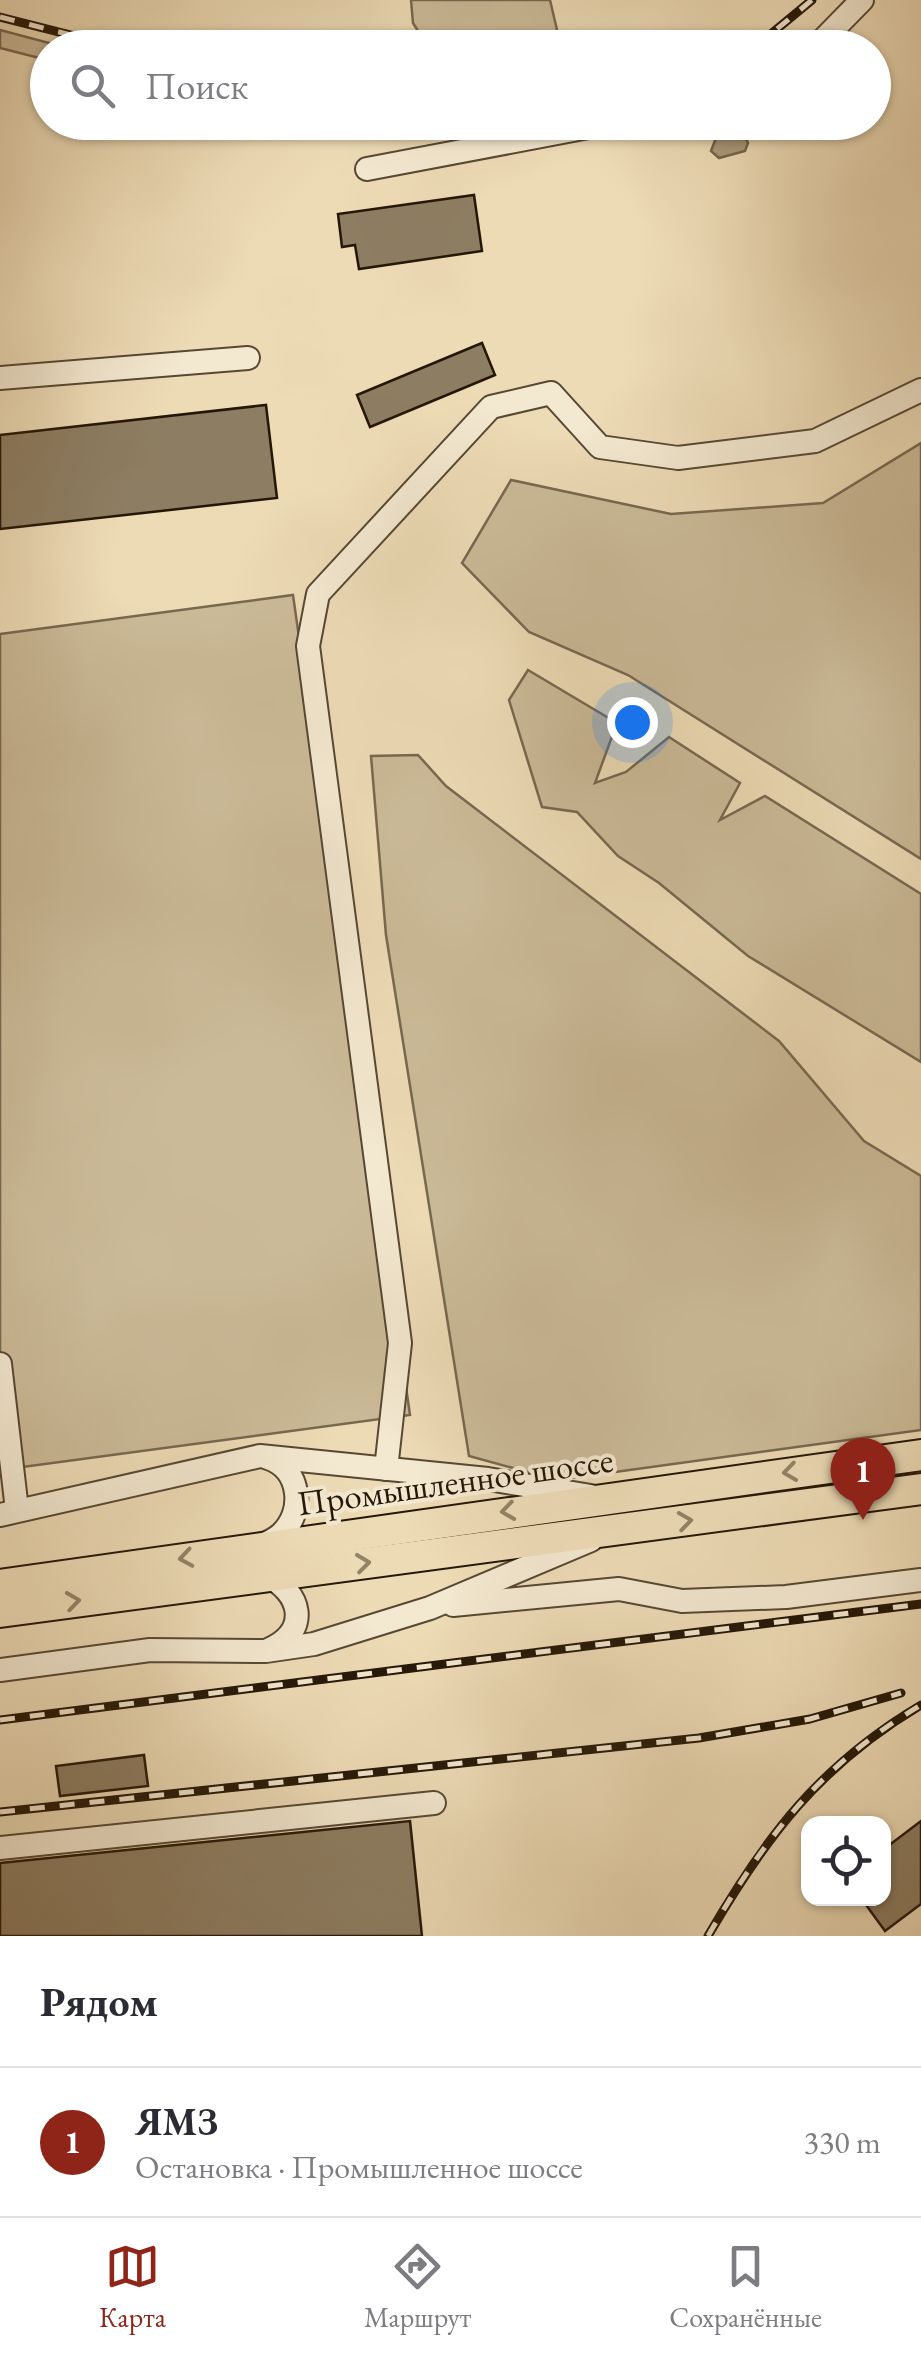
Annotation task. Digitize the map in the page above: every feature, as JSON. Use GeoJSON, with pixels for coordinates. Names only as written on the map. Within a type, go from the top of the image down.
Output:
{"type":"FeatureCollection","features":[{"type":"Feature","properties":{"kind":"main road","name":"Промышленное шоссе"},"geometry":{"type":"LineString","coordinates":[[0,1612],[604,1498],[921,1454]]}},
{"type":"Feature","properties":{"kind":"main road","name":"Промышленное шоссе"},"geometry":{"type":"LineString","coordinates":[[0,1586],[612,1531],[921,1489]]}},
{"type":"Feature","properties":{"kind":"street"},"geometry":{"type":"LineString","coordinates":[[833,30],[862,0]]}},
{"type":"Feature","properties":{"kind":"street"},"geometry":{"type":"LineString","coordinates":[[367,169],[520,140]]}},
{"type":"Feature","properties":{"kind":"street"},"geometry":{"type":"LineString","coordinates":[[0,378],[248,358]]}},
{"type":"Feature","properties":{"kind":"street"},"geometry":{"type":"LineString","coordinates":[[386,1469],[400,1343],[308,646],[318,594],[491,407],[550,393],[600,447],[678,458],[814,441],[921,390]]}},
{"type":"Feature","properties":{"kind":"street"},"geometry":{"type":"LineString","coordinates":[[0,1364],[8,1513],[260,1456],[604,1498]]}},
{"type":"Feature","properties":{"kind":"street"},"geometry":{"type":"LineString","coordinates":[[260,1456],[287,1471],[298,1498],[295,1514],[263,1561],[287,1586],[296,1604],[295,1625],[285,1642],[266,1652]]}},
{"type":"Feature","properties":{"kind":"street"},"geometry":{"type":"LineString","coordinates":[[0,1670],[150,1650],[266,1652],[314,1644],[430,1608],[612,1531]]}},
{"type":"Feature","properties":{"kind":"street"},"geometry":{"type":"LineString","coordinates":[[430,1608],[619,1590],[682,1601],[786,1597],[921,1580]]}},
{"type":"Feature","properties":{"kind":"street"},"geometry":{"type":"LineString","coordinates":[[0,1848],[434,1802]]}},
{"type":"Feature","properties":{"kind":"shaded area"},"geometry":{"type":"Polygon","coordinates":[[[411,0],[550,0],[557,30],[417,30],[411,0]]]}},
{"type":"Feature","properties":{"kind":"shaded area"},"geometry":{"type":"Polygon","coordinates":[[[0,30],[30,38],[30,56],[0,48],[0,30]]]}},
{"type":"Feature","properties":{"kind":"shaded area"},"geometry":{"type":"Polygon","coordinates":[[[715,140],[748,143],[745,151],[719,158],[711,151],[715,140]]]}},
{"type":"Feature","properties":{"kind":"shaded area"},"geometry":{"type":"Polygon","coordinates":[[[921,443],[921,859],[628,675],[529,632],[462,563],[511,480],[671,514],[823,503],[921,443]]]}},
{"type":"Feature","properties":{"kind":"shaded area"},"geometry":{"type":"Polygon","coordinates":[[[293,595],[410,1415],[0,1470],[0,634],[293,595]]]}},
{"type":"Feature","properties":{"kind":"shaded area"},"geometry":{"type":"Polygon","coordinates":[[[528,670],[617,723],[595,783],[626,772],[669,737],[740,783],[720,820],[765,796],[921,894],[921,1062],[748,956],[659,883],[618,856],[577,812],[542,807],[509,700],[528,670]]]}},
{"type":"Feature","properties":{"kind":"shaded area"},"geometry":{"type":"Polygon","coordinates":[[[418,755],[446,786],[779,1041],[864,1141],[921,1176],[921,1430],[557,1480],[469,1456],[386,935],[371,756],[418,755]]]}},
{"type":"Feature","properties":{"kind":"building"},"geometry":{"type":"Polygon","coordinates":[[[474,195],[482,251],[359,269],[355,245],[342,247],[338,214],[474,195]]]}},
{"type":"Feature","properties":{"kind":"building"},"geometry":{"type":"Polygon","coordinates":[[[482,343],[495,375],[370,427],[357,395],[482,343]]]}},
{"type":"Feature","properties":{"kind":"building"},"geometry":{"type":"Polygon","coordinates":[[[266,405],[277,498],[0,529],[0,435],[266,405]]]}},
{"type":"Feature","properties":{"kind":"building"},"geometry":{"type":"Polygon","coordinates":[[[144,1755],[148,1786],[60,1796],[56,1766],[144,1755]]]}},
{"type":"Feature","properties":{"kind":"building"},"geometry":{"type":"Polygon","coordinates":[[[410,1821],[422,1936],[0,1936],[0,1863],[410,1821]]]}},
{"type":"Feature","properties":{"kind":"building"},"geometry":{"type":"Polygon","coordinates":[[[921,1821],[921,1904],[885,1931],[867,1906],[891,1906],[891,1844],[921,1821]]]}},
{"type":"Feature","properties":{"kind":"railway"},"geometry":{"type":"LineString","coordinates":[[776,30],[812,0]]}},
{"type":"Feature","properties":{"kind":"railway"},"geometry":{"type":"LineString","coordinates":[[0,17],[51,30]]}},
{"type":"Feature","properties":{"kind":"railway"},"geometry":{"type":"LineString","coordinates":[[0,1720],[921,1604]]}},
{"type":"Feature","properties":{"kind":"railway"},"geometry":{"type":"LineString","coordinates":[[0,1812],[699,1738],[810,1719],[901,1693]]}},
{"type":"Feature","properties":{"kind":"railway"},"geometry":{"type":"LineString","coordinates":[[708,1936],[752,1866],[798,1806],[853,1752],[921,1705]]}},
{"type":"Feature","properties":{"kind":"place","name":"ЯМЗ"},"geometry":{"type":"Point","coordinates":[863,1520]}}]}
